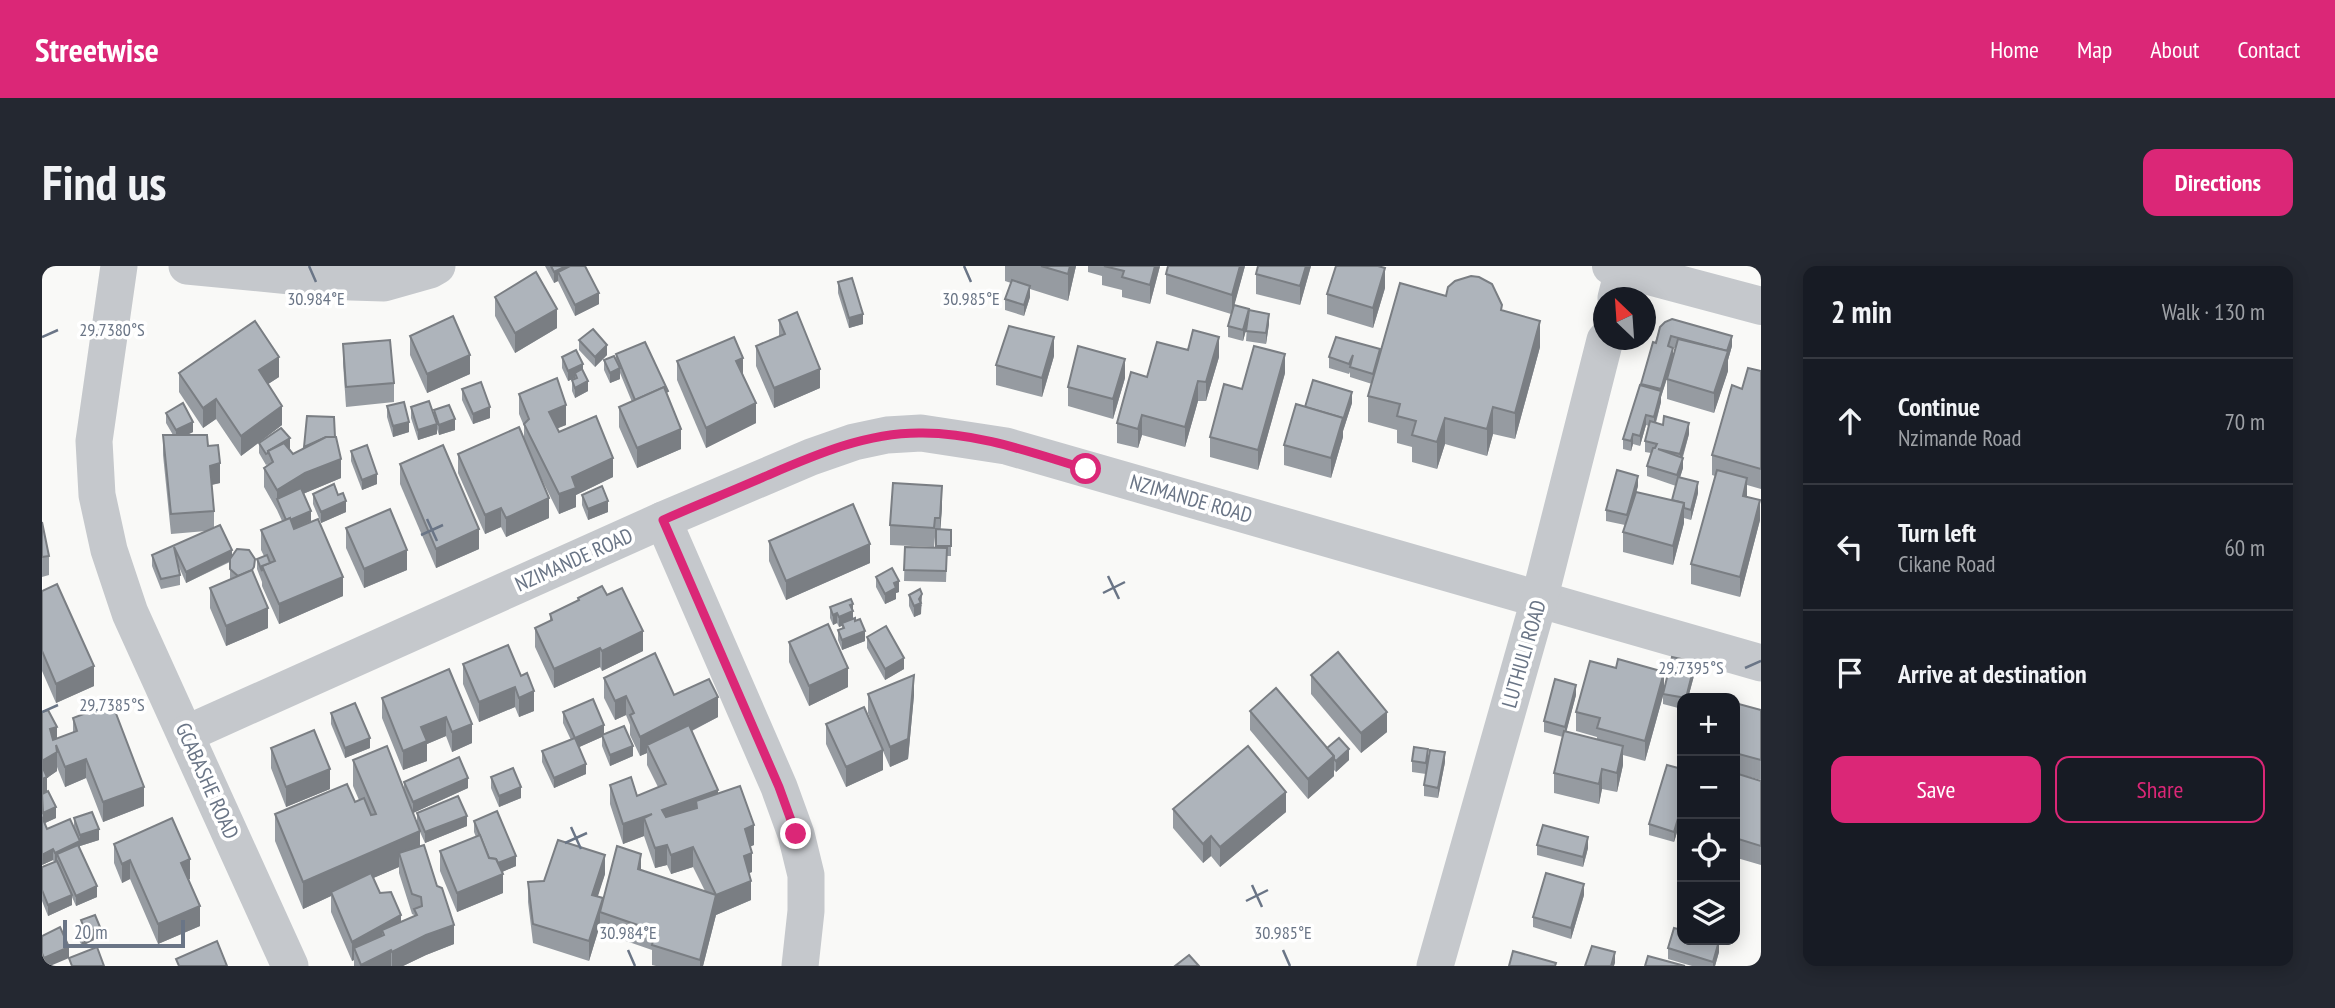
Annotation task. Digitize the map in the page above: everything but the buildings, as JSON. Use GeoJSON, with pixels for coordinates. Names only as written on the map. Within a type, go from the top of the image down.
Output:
{"type":"FeatureCollection","features":[{"type":"Feature","properties":{"kind":"street","name":"GCABASHE ROAD"},"geometry":{"type":"LineString","coordinates":[[119,266],[94,441],[97,495],[109,550],[130,613],[290,966]]}},
{"type":"Feature","properties":{"kind":"street"},"geometry":{"type":"LineString","coordinates":[[187,266],[308,279],[384,283],[437,266]]}},
{"type":"Feature","properties":{"kind":"street"},"geometry":{"type":"LineString","coordinates":[[1619,275],[1761,306]]}},
{"type":"Feature","properties":{"kind":"street","name":"LUTHULI ROAD"},"geometry":{"type":"LineString","coordinates":[[1435,966],[1539,600],[1602,350]]}},
{"type":"Feature","properties":{"kind":"street","name":"NZIMANDE ROAD"},"geometry":{"type":"LineString","coordinates":[[186,734],[663,520],[811,457],[854,442],[887,435],[921,433],[1006,446],[1761,663]]}},
{"type":"Feature","properties":{"kind":"street"},"geometry":{"type":"LineString","coordinates":[[663,520],[779,787],[796,834],[806,875],[806,911],[800,966]]}},
{"type":"Feature","properties":{"kind":"route"},"geometry":{"type":"LineString","coordinates":[[796,834],[779,787],[663,520],[811,457],[854,442],[887,435],[921,433],[958,437],[1006,446],[1086,469]]}}]}
